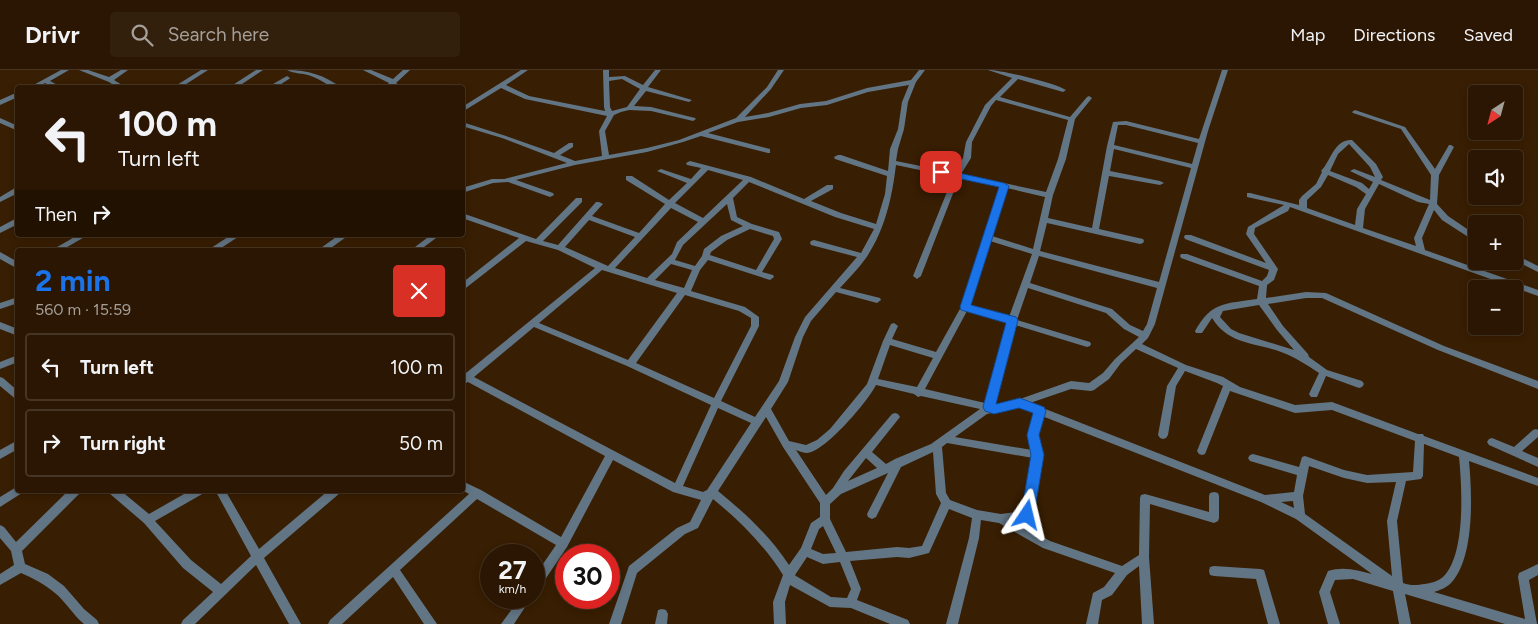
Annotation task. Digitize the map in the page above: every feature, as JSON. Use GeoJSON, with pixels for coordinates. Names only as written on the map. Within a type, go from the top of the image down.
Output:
{"type":"FeatureCollection","features":[{"type":"Feature","properties":{"kind":"street"},"geometry":{"type":"LineString","coordinates":[[37,85],[66,70]]}},
{"type":"Feature","properties":{"kind":"street"},"geometry":{"type":"LineString","coordinates":[[82,70],[118,85]]}},
{"type":"Feature","properties":{"kind":"street"},"geometry":{"type":"LineString","coordinates":[[109,80],[125,70]]}},
{"type":"Feature","properties":{"kind":"street"},"geometry":{"type":"LineString","coordinates":[[180,85],[205,70]]}},
{"type":"Feature","properties":{"kind":"street"},"geometry":{"type":"LineString","coordinates":[[236,85],[260,70]]}},
{"type":"Feature","properties":{"kind":"street"},"geometry":{"type":"LineString","coordinates":[[289,85],[287,75],[291,70],[312,74],[333,85]]}},
{"type":"Feature","properties":{"kind":"street"},"geometry":{"type":"LineString","coordinates":[[366,70],[390,84],[407,70]]}},
{"type":"Feature","properties":{"kind":"street"},"geometry":{"type":"LineString","coordinates":[[466,104],[525,70]]}},
{"type":"Feature","properties":{"kind":"street"},"geometry":{"type":"LineString","coordinates":[[606,70],[607,107],[612,116],[602,131],[606,157]]}},
{"type":"Feature","properties":{"kind":"street"},"geometry":{"type":"LineString","coordinates":[[630,108],[658,70]]}},
{"type":"Feature","properties":{"kind":"street"},"geometry":{"type":"LineString","coordinates":[[737,120],[754,105],[781,70]]}},
{"type":"Feature","properties":{"kind":"street"},"geometry":{"type":"LineString","coordinates":[[615,624],[633,570],[681,531],[694,525],[704,504],[783,382],[799,337],[808,319],[863,256],[879,228],[889,194],[892,162],[901,129],[905,102],[913,82],[922,70]]}},
{"type":"Feature","properties":{"kind":"street"},"geometry":{"type":"LineString","coordinates":[[991,70],[1063,90]]}},
{"type":"Feature","properties":{"kind":"street"},"geometry":{"type":"LineString","coordinates":[[837,490],[941,442],[984,411],[1020,403],[1071,385],[1091,387],[1106,376],[1145,336],[1151,324],[1202,142],[1225,70]]}},
{"type":"Feature","properties":{"kind":"street"},"geometry":{"type":"LineString","coordinates":[[606,79],[623,77],[644,88],[689,100]]}},
{"type":"Feature","properties":{"kind":"street"},"geometry":{"type":"LineString","coordinates":[[917,276],[957,175],[967,158],[970,142],[988,104],[1017,77]]}},
{"type":"Feature","properties":{"kind":"street"},"geometry":{"type":"LineString","coordinates":[[275,85],[288,78]]}},
{"type":"Feature","properties":{"kind":"street"},"geometry":{"type":"LineString","coordinates":[[45,81],[54,85]]}},
{"type":"Feature","properties":{"kind":"street"},"geometry":{"type":"LineString","coordinates":[[465,190],[492,181],[509,180],[575,163],[647,150],[702,134],[737,120],[827,102],[867,90],[913,82]]}},
{"type":"Feature","properties":{"kind":"street"},"geometry":{"type":"LineString","coordinates":[[501,85],[527,98],[610,114],[630,108],[694,119]]}},
{"type":"Feature","properties":{"kind":"street"},"geometry":{"type":"LineString","coordinates":[[0,103],[15,96]]}},
{"type":"Feature","properties":{"kind":"street"},"geometry":{"type":"LineString","coordinates":[[995,98],[1072,119]]}},
{"type":"Feature","properties":{"kind":"street"},"geometry":{"type":"LineString","coordinates":[[992,408],[1012,320],[1036,253],[1045,220],[1049,195],[1062,159],[1072,119],[1089,98]]}},
{"type":"Feature","properties":{"kind":"street"},"geometry":{"type":"LineString","coordinates":[[1355,112],[1403,128],[1435,174]]}},
{"type":"Feature","properties":{"kind":"street"},"geometry":{"type":"LineString","coordinates":[[0,120],[15,128]]}},
{"type":"Feature","properties":{"kind":"street"},"geometry":{"type":"LineString","coordinates":[[1096,231],[1115,123],[1202,142]]}},
{"type":"Feature","properties":{"kind":"street"},"geometry":{"type":"LineString","coordinates":[[465,125],[575,163]]}},
{"type":"Feature","properties":{"kind":"street"},"geometry":{"type":"LineString","coordinates":[[702,134],[768,151]]}},
{"type":"Feature","properties":{"kind":"street"},"geometry":{"type":"LineString","coordinates":[[1303,208],[1305,196],[1319,185],[1335,151],[1350,141],[1376,170],[1378,180],[1361,209],[1359,228]]}},
{"type":"Feature","properties":{"kind":"street"},"geometry":{"type":"LineString","coordinates":[[555,156],[572,144]]}},
{"type":"Feature","properties":{"kind":"street"},"geometry":{"type":"LineString","coordinates":[[1110,146],[1195,167]]}},
{"type":"Feature","properties":{"kind":"street"},"geometry":{"type":"LineString","coordinates":[[1421,251],[1418,238],[1433,203],[1435,174],[1451,147]]}},
{"type":"Feature","properties":{"kind":"street"},"geometry":{"type":"LineString","coordinates":[[838,158],[890,174]]}},
{"type":"Feature","properties":{"kind":"street"},"geometry":{"type":"LineString","coordinates":[[892,162],[1049,195]]}},
{"type":"Feature","properties":{"kind":"street"},"geometry":{"type":"LineString","coordinates":[[690,163],[705,169],[748,180],[879,228]]}},
{"type":"Feature","properties":{"kind":"street"},"geometry":{"type":"LineString","coordinates":[[465,377],[606,268],[705,169]]}},
{"type":"Feature","properties":{"kind":"street"},"geometry":{"type":"LineString","coordinates":[[662,171],[691,182]]}},
{"type":"Feature","properties":{"kind":"street"},"geometry":{"type":"LineString","coordinates":[[1325,171],[1359,185],[1370,194]]}},
{"type":"Feature","properties":{"kind":"street"},"geometry":{"type":"LineString","coordinates":[[1354,172],[1378,180],[1420,200],[1433,203],[1445,218],[1468,234]]}},
{"type":"Feature","properties":{"kind":"street"},"geometry":{"type":"LineString","coordinates":[[1106,173],[1160,183]]}},
{"type":"Feature","properties":{"kind":"street"},"geometry":{"type":"LineString","coordinates":[[629,178],[670,204],[704,222]]}},
{"type":"Feature","properties":{"kind":"street"},"geometry":{"type":"LineString","coordinates":[[509,180],[550,196]]}},
{"type":"Feature","properties":{"kind":"street"},"geometry":{"type":"LineString","coordinates":[[648,282],[669,261],[680,244],[748,180]]}},
{"type":"Feature","properties":{"kind":"street"},"geometry":{"type":"LineString","coordinates":[[918,393],[965,307],[1004,186]]}},
{"type":"Feature","properties":{"kind":"street"},"geometry":{"type":"LineString","coordinates":[[804,202],[830,187]]}},
{"type":"Feature","properties":{"kind":"street"},"geometry":{"type":"LineString","coordinates":[[0,200],[15,192]]}},
{"type":"Feature","properties":{"kind":"street"},"geometry":{"type":"LineString","coordinates":[[1250,195],[1303,208],[1538,293]]}},
{"type":"Feature","properties":{"kind":"street"},"geometry":{"type":"LineString","coordinates":[[729,198],[734,218],[750,226],[776,234],[778,239],[757,274]]}},
{"type":"Feature","properties":{"kind":"street"},"geometry":{"type":"LineString","coordinates":[[537,242],[579,200]]}},
{"type":"Feature","properties":{"kind":"street"},"geometry":{"type":"LineString","coordinates":[[560,248],[599,204]]}},
{"type":"Feature","properties":{"kind":"street"},"geometry":{"type":"LineString","coordinates":[[1274,269],[1251,237],[1250,230],[1289,204]]}},
{"type":"Feature","properties":{"kind":"street"},"geometry":{"type":"LineString","coordinates":[[465,216],[525,238],[560,248],[606,268],[742,309],[755,317],[755,326],[716,403],[677,489]]}},
{"type":"Feature","properties":{"kind":"street"},"geometry":{"type":"LineString","coordinates":[[587,218],[640,236]]}},
{"type":"Feature","properties":{"kind":"street"},"geometry":{"type":"LineString","coordinates":[[1045,220],[1140,241]]}},
{"type":"Feature","properties":{"kind":"street"},"geometry":{"type":"LineString","coordinates":[[0,230],[15,222]]}},
{"type":"Feature","properties":{"kind":"street"},"geometry":{"type":"LineString","coordinates":[[630,364],[684,292],[706,257],[707,251],[724,238],[750,226]]}},
{"type":"Feature","properties":{"kind":"street"},"geometry":{"type":"LineString","coordinates":[[60,248],[80,237]]}},
{"type":"Feature","properties":{"kind":"street"},"geometry":{"type":"LineString","coordinates":[[215,248],[234,237]]}},
{"type":"Feature","properties":{"kind":"street"},"geometry":{"type":"LineString","coordinates":[[325,248],[342,237]]}},
{"type":"Feature","properties":{"kind":"street"},"geometry":{"type":"LineString","coordinates":[[418,248],[433,237]]}},
{"type":"Feature","properties":{"kind":"street"},"geometry":{"type":"LineString","coordinates":[[1188,237],[1274,269]]}},
{"type":"Feature","properties":{"kind":"street"},"geometry":{"type":"LineString","coordinates":[[465,286],[525,238]]}},
{"type":"Feature","properties":{"kind":"street"},"geometry":{"type":"LineString","coordinates":[[988,238],[1036,253],[1162,286]]}},
{"type":"Feature","properties":{"kind":"street"},"geometry":{"type":"LineString","coordinates":[[814,243],[863,256]]}},
{"type":"Feature","properties":{"kind":"street"},"geometry":{"type":"LineString","coordinates":[[0,255],[15,264]]}},
{"type":"Feature","properties":{"kind":"street"},"geometry":{"type":"LineString","coordinates":[[1184,256],[1263,284]]}},
{"type":"Feature","properties":{"kind":"street"},"geometry":{"type":"LineString","coordinates":[[706,257],[770,277]]}},
{"type":"Feature","properties":{"kind":"street"},"geometry":{"type":"LineString","coordinates":[[669,261],[697,269]]}},
{"type":"Feature","properties":{"kind":"street"},"geometry":{"type":"LineString","coordinates":[[1523,261],[1538,268]]}},
{"type":"Feature","properties":{"kind":"street"},"geometry":{"type":"LineString","coordinates":[[1274,269],[1271,278],[1263,284],[1261,301],[1280,328],[1324,372],[1359,384]]}},
{"type":"Feature","properties":{"kind":"street"},"geometry":{"type":"LineString","coordinates":[[1025,284],[1109,311],[1126,327],[1145,336]]}},
{"type":"Feature","properties":{"kind":"street"},"geometry":{"type":"LineString","coordinates":[[834,289],[877,300]]}},
{"type":"Feature","properties":{"kind":"street"},"geometry":{"type":"LineString","coordinates":[[1199,331],[1208,318],[1220,308],[1306,294],[1323,295],[1441,348],[1538,384]]}},
{"type":"Feature","properties":{"kind":"street"},"geometry":{"type":"LineString","coordinates":[[0,306],[15,301]]}},
{"type":"Feature","properties":{"kind":"street"},"geometry":{"type":"LineString","coordinates":[[965,307],[1087,344]]}},
{"type":"Feature","properties":{"kind":"street"},"geometry":{"type":"LineString","coordinates":[[1220,308],[1216,317],[1226,331],[1241,338],[1287,351],[1315,365]]}},
{"type":"Feature","properties":{"kind":"street"},"geometry":{"type":"LineString","coordinates":[[534,324],[630,364],[758,422]]}},
{"type":"Feature","properties":{"kind":"street"},"geometry":{"type":"LineString","coordinates":[[0,326],[15,332]]}},
{"type":"Feature","properties":{"kind":"street"},"geometry":{"type":"LineString","coordinates":[[786,444],[807,449],[820,443],[833,432],[871,386],[887,340],[894,326]]}},
{"type":"Feature","properties":{"kind":"street"},"geometry":{"type":"LineString","coordinates":[[1268,345],[1275,344],[1279,340],[1280,328]]}},
{"type":"Feature","properties":{"kind":"street"},"geometry":{"type":"LineString","coordinates":[[887,340],[939,356]]}},
{"type":"Feature","properties":{"kind":"street"},"geometry":{"type":"LineString","coordinates":[[1135,345],[1183,367],[1220,380],[1237,390],[1295,409],[1332,406],[1538,482]]}},
{"type":"Feature","properties":{"kind":"street"},"geometry":{"type":"LineString","coordinates":[[0,366],[15,359]]}},
{"type":"Feature","properties":{"kind":"street"},"geometry":{"type":"LineString","coordinates":[[1163,435],[1172,386],[1183,367]]}},
{"type":"Feature","properties":{"kind":"street"},"geometry":{"type":"LineString","coordinates":[[1314,394],[1324,372]]}},
{"type":"Feature","properties":{"kind":"street"},"geometry":{"type":"LineString","coordinates":[[465,379],[677,489],[702,496],[712,493]]}},
{"type":"Feature","properties":{"kind":"street"},"geometry":{"type":"LineString","coordinates":[[0,381],[15,394]]}},
{"type":"Feature","properties":{"kind":"street"},"geometry":{"type":"LineString","coordinates":[[873,381],[918,393],[992,408]]}},
{"type":"Feature","properties":{"kind":"street"},"geometry":{"type":"LineString","coordinates":[[1202,452],[1228,384]]}},
{"type":"Feature","properties":{"kind":"street"},"geometry":{"type":"LineString","coordinates":[[1020,403],[1265,500],[1300,516],[1398,587],[1524,624]]}},
{"type":"Feature","properties":{"kind":"street"},"geometry":{"type":"LineString","coordinates":[[766,409],[786,444],[825,502],[825,519],[856,589],[851,603]]}},
{"type":"Feature","properties":{"kind":"street"},"geometry":{"type":"LineString","coordinates":[[941,442],[941,494],[946,503],[977,515],[1001,519],[1027,515],[1038,455],[1033,435],[1040,411]]}},
{"type":"Feature","properties":{"kind":"street"},"geometry":{"type":"LineString","coordinates":[[825,502],[837,490],[847,474],[895,417]]}},
{"type":"Feature","properties":{"kind":"street"},"geometry":{"type":"LineString","coordinates":[[1515,452],[1536,433]]}},
{"type":"Feature","properties":{"kind":"street"},"geometry":{"type":"LineString","coordinates":[[1300,516],[1298,496],[1305,460],[1344,474],[1367,479],[1418,476],[1420,437]]}},
{"type":"Feature","properties":{"kind":"street"},"geometry":{"type":"LineString","coordinates":[[941,442],[1038,455]]}},
{"type":"Feature","properties":{"kind":"street"},"geometry":{"type":"LineString","coordinates":[[1492,442],[1538,463]]}},
{"type":"Feature","properties":{"kind":"street"},"geometry":{"type":"LineString","coordinates":[[0,455],[15,446]]}},
{"type":"Feature","properties":{"kind":"street"},"geometry":{"type":"LineString","coordinates":[[866,452],[884,468]]}},
{"type":"Feature","properties":{"kind":"street"},"geometry":{"type":"LineString","coordinates":[[465,486],[563,544],[611,454]]}},
{"type":"Feature","properties":{"kind":"street"},"geometry":{"type":"LineString","coordinates":[[1334,624],[1324,592],[1332,575],[1353,574],[1412,591],[1438,587],[1451,576],[1461,548],[1467,499],[1464,454]]}},
{"type":"Feature","properties":{"kind":"street"},"geometry":{"type":"LineString","coordinates":[[1253,458],[1303,472]]}},
{"type":"Feature","properties":{"kind":"street"},"geometry":{"type":"LineString","coordinates":[[872,514],[898,462]]}},
{"type":"Feature","properties":{"kind":"street"},"geometry":{"type":"LineString","coordinates":[[1402,477],[1392,520],[1398,587],[1405,624]]}},
{"type":"Feature","properties":{"kind":"street"},"geometry":{"type":"LineString","coordinates":[[0,503],[15,492]]}},
{"type":"Feature","properties":{"kind":"street"},"geometry":{"type":"LineString","coordinates":[[16,549],[73,493]]}},
{"type":"Feature","properties":{"kind":"street"},"geometry":{"type":"LineString","coordinates":[[116,493],[148,520],[187,564],[222,591]]}},
{"type":"Feature","properties":{"kind":"street"},"geometry":{"type":"LineString","coordinates":[[148,520],[195,493]]}},
{"type":"Feature","properties":{"kind":"street"},"geometry":{"type":"LineString","coordinates":[[222,493],[295,624]]}},
{"type":"Feature","properties":{"kind":"street"},"geometry":{"type":"LineString","coordinates":[[187,624],[257,557],[332,493]]}},
{"type":"Feature","properties":{"kind":"street"},"geometry":{"type":"LineString","coordinates":[[334,624],[477,493]]}},
{"type":"Feature","properties":{"kind":"street"},"geometry":{"type":"LineString","coordinates":[[712,493],[741,516],[774,552],[792,580],[830,602],[851,603],[904,624]]}},
{"type":"Feature","properties":{"kind":"street"},"geometry":{"type":"LineString","coordinates":[[1148,624],[1144,557],[1145,498],[1214,518],[1214,496]]}},
{"type":"Feature","properties":{"kind":"street"},"geometry":{"type":"LineString","coordinates":[[1265,500],[1298,496]]}},
{"type":"Feature","properties":{"kind":"street"},"geometry":{"type":"LineString","coordinates":[[805,551],[823,559],[897,552],[909,553],[925,550],[946,503]]}},
{"type":"Feature","properties":{"kind":"street"},"geometry":{"type":"LineString","coordinates":[[952,624],[974,538],[977,515]]}},
{"type":"Feature","properties":{"kind":"street"},"geometry":{"type":"LineString","coordinates":[[780,624],[780,602],[788,575],[805,551],[816,526],[825,519]]}},
{"type":"Feature","properties":{"kind":"street"},"geometry":{"type":"LineString","coordinates":[[1001,519],[1048,545],[1123,571]]}},
{"type":"Feature","properties":{"kind":"street"},"geometry":{"type":"LineString","coordinates":[[0,530],[16,549],[20,567]]}},
{"type":"Feature","properties":{"kind":"street"},"geometry":{"type":"LineString","coordinates":[[545,570],[555,556]]}},
{"type":"Feature","properties":{"kind":"street"},"geometry":{"type":"LineString","coordinates":[[1092,624],[1097,597],[1108,591],[1123,571],[1144,557]]}},
{"type":"Feature","properties":{"kind":"street"},"geometry":{"type":"LineString","coordinates":[[0,580],[20,567]]}},
{"type":"Feature","properties":{"kind":"street"},"geometry":{"type":"LineString","coordinates":[[20,567],[44,578],[60,590],[80,614],[93,624]]}},
{"type":"Feature","properties":{"kind":"street"},"geometry":{"type":"LineString","coordinates":[[1531,624],[1523,577],[1538,568]]}},
{"type":"Feature","properties":{"kind":"street"},"geometry":{"type":"LineString","coordinates":[[393,569],[431,624]]}},
{"type":"Feature","properties":{"kind":"street"},"geometry":{"type":"LineString","coordinates":[[1214,571],[1260,574],[1274,624]]}},
{"type":"Feature","properties":{"kind":"street"},"geometry":{"type":"LineString","coordinates":[[507,624],[518,609]]}},
{"type":"Feature","properties":{"kind":"route"},"geometry":{"type":"LineString","coordinates":[[941,172],[1004,186],[965,307],[1012,320],[989,407],[994,409],[1020,403],[1040,411],[1033,435],[1038,455],[1027,515]]}}]}
